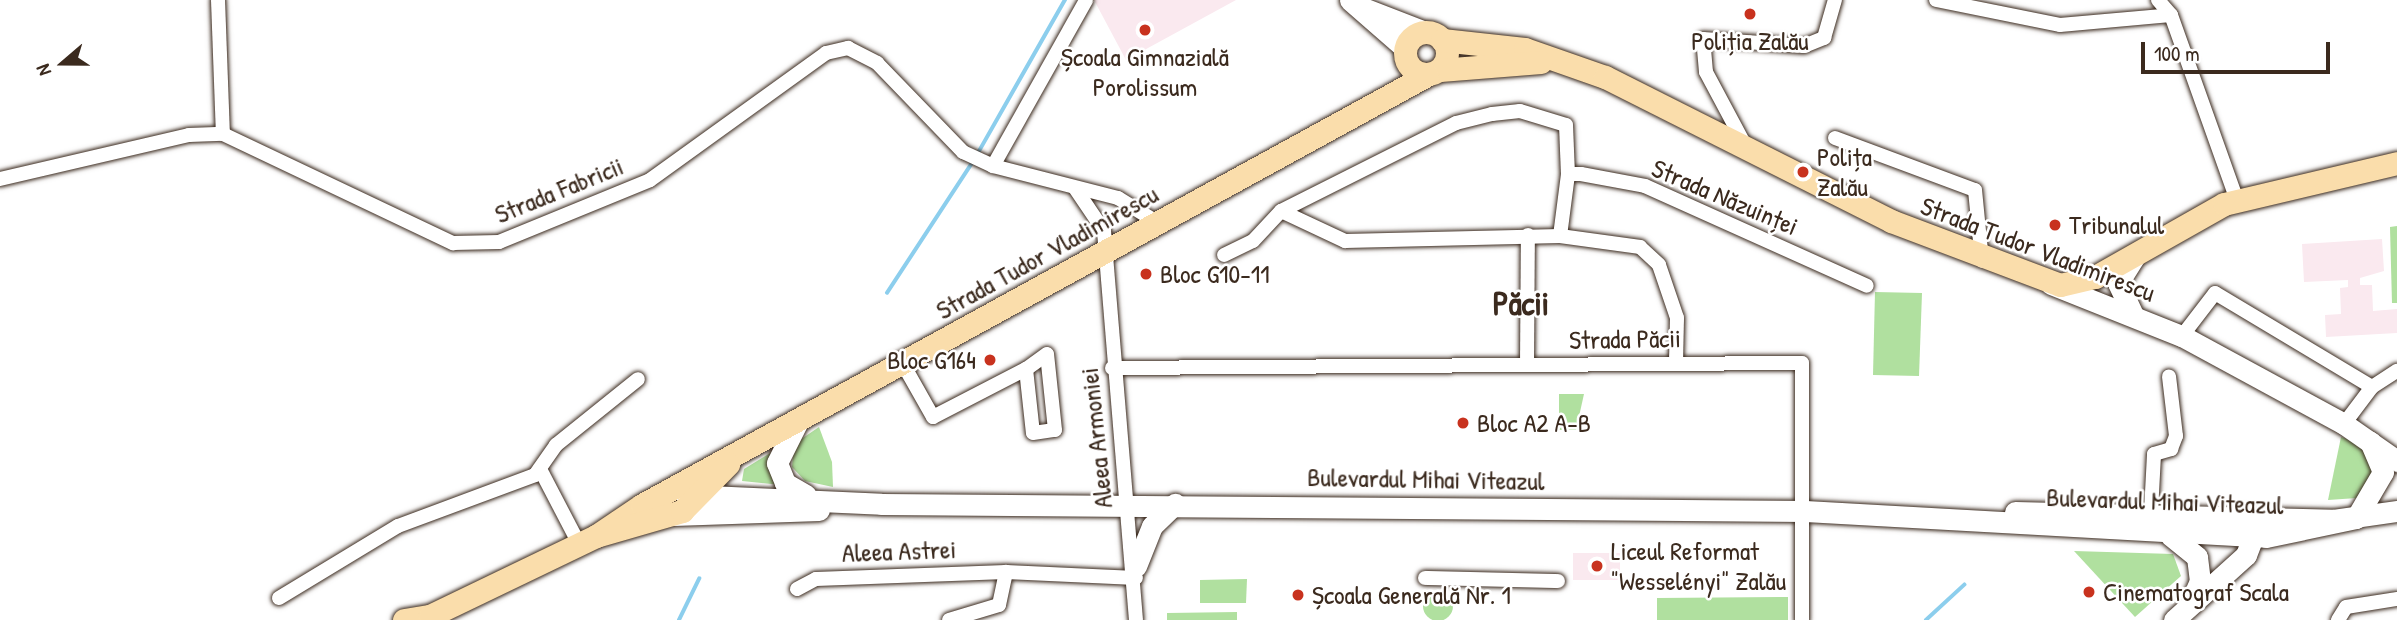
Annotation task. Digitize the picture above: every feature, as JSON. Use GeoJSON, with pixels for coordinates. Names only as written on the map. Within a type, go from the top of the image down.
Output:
{"type":"FeatureCollection","features":[{"type":"Feature","properties":{"kind":"main road"},"geometry":{"type":"LineString","coordinates":[[1353,3],[1433,36],[1447,59],[1434,72],[1415,72],[1405,51],[1353,3]]}},
{"type":"Feature","properties":{"kind":"main road","name":"Strada Tudor Vladimirescu"},"geometry":{"type":"LineString","coordinates":[[1433,36],[1501,44],[1575,66],[1982,261],[2102,302],[2182,336],[2344,424],[2397,460]]}},
{"type":"Feature","properties":{"kind":"main road"},"geometry":{"type":"LineString","coordinates":[[1380,100],[1405,51],[1433,36]]}},
{"type":"Feature","properties":{"kind":"main road","name":"Strada Tudor Vladimirescu"},"geometry":{"type":"LineString","coordinates":[[642,505],[904,364],[1155,221],[1434,72],[1515,62],[1575,66]]}},
{"type":"Feature","properties":{"kind":"main road"},"geometry":{"type":"LineString","coordinates":[[2049,284],[2082,283],[2146,245],[2237,200],[2397,163]]}},
{"type":"Feature","properties":{"kind":"main road"},"geometry":{"type":"LineString","coordinates":[[2133,314],[2118,284],[2146,245]]}},
{"type":"Feature","properties":{"kind":"main road"},"geometry":{"type":"LineString","coordinates":[[2102,302],[2091,288],[2109,269]]}},
{"type":"Feature","properties":{"kind":"main road"},"geometry":{"type":"LineString","coordinates":[[798,421],[777,463],[785,483],[812,496]]}},
{"type":"Feature","properties":{"kind":"main road"},"geometry":{"type":"LineString","coordinates":[[2356,518],[2384,472],[2370,442]]}},
{"type":"Feature","properties":{"kind":"main road","name":"Strada Tudor Vladimirescu"},"geometry":{"type":"LineString","coordinates":[[673,514],[709,491],[742,453]]}},
{"type":"Feature","properties":{"kind":"main road"},"geometry":{"type":"LineString","coordinates":[[709,491],[724,511]]}},
{"type":"Feature","properties":{"kind":"main road","name":"Bulevardul Mihai Viteazul"},"geometry":{"type":"LineString","coordinates":[[404,620],[428,618],[587,540],[642,505],[709,491],[812,496],[880,504]]}},
{"type":"Feature","properties":{"kind":"main road","name":"Bulevardul Mihai Viteazul"},"geometry":{"type":"LineString","coordinates":[[587,540],[673,514],[880,504],[1175,504],[1805,511],[1971,517],[2161,532],[2257,527],[2356,518],[2397,511]]}},
{"type":"Feature","properties":{"kind":"main road"},"geometry":{"type":"LineString","coordinates":[[1136,572],[1152,526],[1175,504]]}},
{"type":"Feature","properties":{"kind":"main road","name":"Bulevardul Mihai Viteazul"},"geometry":{"type":"LineString","coordinates":[[1971,517],[2034,510],[2151,512],[2257,527]]}},
{"type":"Feature","properties":{"kind":"main road"},"geometry":{"type":"LineString","coordinates":[[2181,613],[2257,527]]}},
{"type":"Feature","properties":{"kind":"main road"},"geometry":{"type":"LineString","coordinates":[[2161,532],[2195,551],[2200,580],[2181,613]]}},
{"type":"Feature","properties":{"kind":"street"},"geometry":{"type":"LineString","coordinates":[[218,0],[223,134]]}},
{"type":"Feature","properties":{"kind":"street"},"geometry":{"type":"LineString","coordinates":[[988,164],[1086,0]]}},
{"type":"Feature","properties":{"kind":"street"},"geometry":{"type":"LineString","coordinates":[[1747,149],[1706,72],[1703,39],[1804,46],[1824,38],[1835,0]]}},
{"type":"Feature","properties":{"kind":"street"},"geometry":{"type":"LineString","coordinates":[[1936,0],[2060,25],[2171,15]]}},
{"type":"Feature","properties":{"kind":"street"},"geometry":{"type":"LineString","coordinates":[[2158,0],[2171,15],[2237,200]]}},
{"type":"Feature","properties":{"kind":"street","name":"Strada Fabricii"},"geometry":{"type":"LineString","coordinates":[[0,179],[189,135],[223,134],[453,243],[499,242],[650,180],[826,52],[848,48],[877,63],[963,152],[988,164],[1132,204],[1155,221]]}},
{"type":"Feature","properties":{"kind":"street"},"geometry":{"type":"LineString","coordinates":[[1224,255],[1253,241],[1281,211],[1456,123],[1492,114],[1520,111],[1566,125],[1568,174],[1560,236]]}},
{"type":"Feature","properties":{"kind":"street"},"geometry":{"type":"LineString","coordinates":[[1835,138],[1975,190],[1982,261]]}},
{"type":"Feature","properties":{"kind":"street","name":"Strada Năzuinței"},"geometry":{"type":"LineString","coordinates":[[1568,174],[1646,186],[1867,286]]}},
{"type":"Feature","properties":{"kind":"street"},"geometry":{"type":"LineString","coordinates":[[1074,187],[1100,220],[1105,251]]}},
{"type":"Feature","properties":{"kind":"street"},"geometry":{"type":"LineString","coordinates":[[1281,211],[1345,240],[1528,235],[1560,236],[1640,247],[1659,265],[1677,318],[1676,363]]}},
{"type":"Feature","properties":{"kind":"street"},"geometry":{"type":"LineString","coordinates":[[1527,364],[1528,235]]}},
{"type":"Feature","properties":{"kind":"street","name":"Aleea Armoniei"},"geometry":{"type":"LineString","coordinates":[[1105,251],[1112,368],[1136,572],[1136,620]]}},
{"type":"Feature","properties":{"kind":"street"},"geometry":{"type":"LineString","coordinates":[[2182,336],[2215,293],[2372,387]]}},
{"type":"Feature","properties":{"kind":"street"},"geometry":{"type":"LineString","coordinates":[[904,364],[933,416],[1026,369],[1047,354],[1055,430],[1033,433],[1026,369]]}},
{"type":"Feature","properties":{"kind":"street","name":"Strada Păcii"},"geometry":{"type":"LineString","coordinates":[[1112,368],[1802,363],[1805,511],[1802,620]]}},
{"type":"Feature","properties":{"kind":"street"},"geometry":{"type":"LineString","coordinates":[[2151,512],[2154,454],[2171,449],[2176,436],[2169,376]]}},
{"type":"Feature","properties":{"kind":"street"},"geometry":{"type":"LineString","coordinates":[[279,597],[373,547],[398,526],[540,469],[556,445],[638,379]]}},
{"type":"Feature","properties":{"kind":"street"},"geometry":{"type":"LineString","coordinates":[[2344,424],[2372,387],[2393,379]]}},
{"type":"Feature","properties":{"kind":"street"},"geometry":{"type":"LineString","coordinates":[[540,469],[587,540]]}},
{"type":"Feature","properties":{"kind":"street"},"geometry":{"type":"LineString","coordinates":[[948,620],[999,605],[1006,572]]}},
{"type":"Feature","properties":{"kind":"street","name":"Aleea Astrei"},"geometry":{"type":"LineString","coordinates":[[797,589],[816,579],[1006,572],[1136,572]]}},
{"type":"Feature","properties":{"kind":"street"},"geometry":{"type":"LineString","coordinates":[[1425,578],[1558,581]]}},
{"type":"Feature","properties":{"kind":"street"},"geometry":{"type":"LineString","coordinates":[[2338,620],[2346,607],[2397,599]]}},
{"type":"Feature","properties":{"kind":"shaded area","name":"Școala Gimnazială Porolissum"},"geometry":{"type":"Polygon","coordinates":[[[1094,0],[1236,0],[1126,60],[1094,0]]]}},
{"type":"Feature","properties":{"kind":"shaded area"},"geometry":{"type":"Polygon","coordinates":[[[2382,239],[2384,271],[2360,278],[2360,285],[2372,285],[2373,311],[2397,309],[2397,333],[2326,337],[2325,315],[2341,314],[2340,288],[2348,287],[2348,280],[2304,282],[2302,244],[2382,239]]]}},
{"type":"Feature","properties":{"kind":"shaded area","name":"Liceul Reformat \"Wesselényi\" Zalău"},"geometry":{"type":"Polygon","coordinates":[[[1573,553],[1620,553],[1620,580],[1573,580],[1573,553]]]}},
{"type":"Feature","properties":{"kind":"green space"},"geometry":{"type":"Polygon","coordinates":[[[2397,226],[2397,303],[2392,303],[2390,227],[2397,226]]]}},
{"type":"Feature","properties":{"kind":"green space"},"geometry":{"type":"Polygon","coordinates":[[[1875,292],[1922,293],[1919,376],[1873,375],[1875,292]]]}},
{"type":"Feature","properties":{"kind":"green space"},"geometry":{"type":"Polygon","coordinates":[[[1559,394],[1584,394],[1576,430],[1559,430],[1559,394]]]}},
{"type":"Feature","properties":{"kind":"green space"},"geometry":{"type":"Polygon","coordinates":[[[819,427],[832,462],[833,487],[805,481],[792,467],[794,444],[819,427]]]}},
{"type":"Feature","properties":{"kind":"green space"},"geometry":{"type":"Polygon","coordinates":[[[2341,437],[2360,443],[2378,475],[2357,498],[2328,500],[2341,437]]]}},
{"type":"Feature","properties":{"kind":"green space"},"geometry":{"type":"Polygon","coordinates":[[[772,452],[781,485],[742,481],[744,469],[772,452]]]}},
{"type":"Feature","properties":{"kind":"green space"},"geometry":{"type":"Polygon","coordinates":[[[2074,551],[2173,554],[2181,576],[2135,617],[2074,551]]]}},
{"type":"Feature","properties":{"kind":"green space"},"geometry":{"type":"Polygon","coordinates":[[[1247,579],[1246,603],[1200,603],[1200,580],[1247,579]]]}},
{"type":"Feature","properties":{"kind":"green space"},"geometry":{"type":"Polygon","coordinates":[[[1438,591],[1449,595],[1453,606],[1449,617],[1438,621],[1427,617],[1423,606],[1427,595],[1438,591]]]}},
{"type":"Feature","properties":{"kind":"green space"},"geometry":{"type":"Polygon","coordinates":[[[1788,597],[1788,620],[1657,620],[1657,598],[1788,597]]]}},
{"type":"Feature","properties":{"kind":"green space"},"geometry":{"type":"Polygon","coordinates":[[[1237,612],[1237,620],[1167,620],[1167,613],[1237,612]]]}},
{"type":"Feature","properties":{"kind":"waterway"},"geometry":{"type":"LineString","coordinates":[[978,153],[1065,0]]}},
{"type":"Feature","properties":{"kind":"waterway"},"geometry":{"type":"LineString","coordinates":[[887,293],[974,160]]}},
{"type":"Feature","properties":{"kind":"waterway"},"geometry":{"type":"LineString","coordinates":[[679,620],[699,579]]}},
{"type":"Feature","properties":{"kind":"waterway"},"geometry":{"type":"LineString","coordinates":[[1926,620],[1964,585]]}},
{"type":"Feature","properties":{"kind":"place","name":"Poliția Zalău"},"geometry":{"type":"Point","coordinates":[1750,14]}},
{"type":"Feature","properties":{"kind":"place","name":"Școala Gimnazială Porolissum"},"geometry":{"type":"Point","coordinates":[1145,30]}},
{"type":"Feature","properties":{"kind":"place","name":"Polița Zalău"},"geometry":{"type":"Point","coordinates":[1803,172]}},
{"type":"Feature","properties":{"kind":"place","name":"Tribunalul"},"geometry":{"type":"Point","coordinates":[2055,225]}},
{"type":"Feature","properties":{"kind":"place","name":"Bloc G10-11"},"geometry":{"type":"Point","coordinates":[1146,274]}},
{"type":"Feature","properties":{"kind":"place","name":"Bloc G164"},"geometry":{"type":"Point","coordinates":[990,360]}},
{"type":"Feature","properties":{"kind":"place","name":"Bloc A2 A-B"},"geometry":{"type":"Point","coordinates":[1463,423]}},
{"type":"Feature","properties":{"kind":"place","name":"Liceul Reformat \"Wesselényi\" Zalău"},"geometry":{"type":"Point","coordinates":[1597,566]}},
{"type":"Feature","properties":{"kind":"place","name":"Cinematograf Scala"},"geometry":{"type":"Point","coordinates":[2089,592]}},
{"type":"Feature","properties":{"kind":"place","name":"Școala Generală Nr. 1"},"geometry":{"type":"Point","coordinates":[1298,595]}},
{"type":"Feature","properties":{"kind":"district","name":"Păcii"},"geometry":{"type":"Point","coordinates":[1521,304]}}]}
